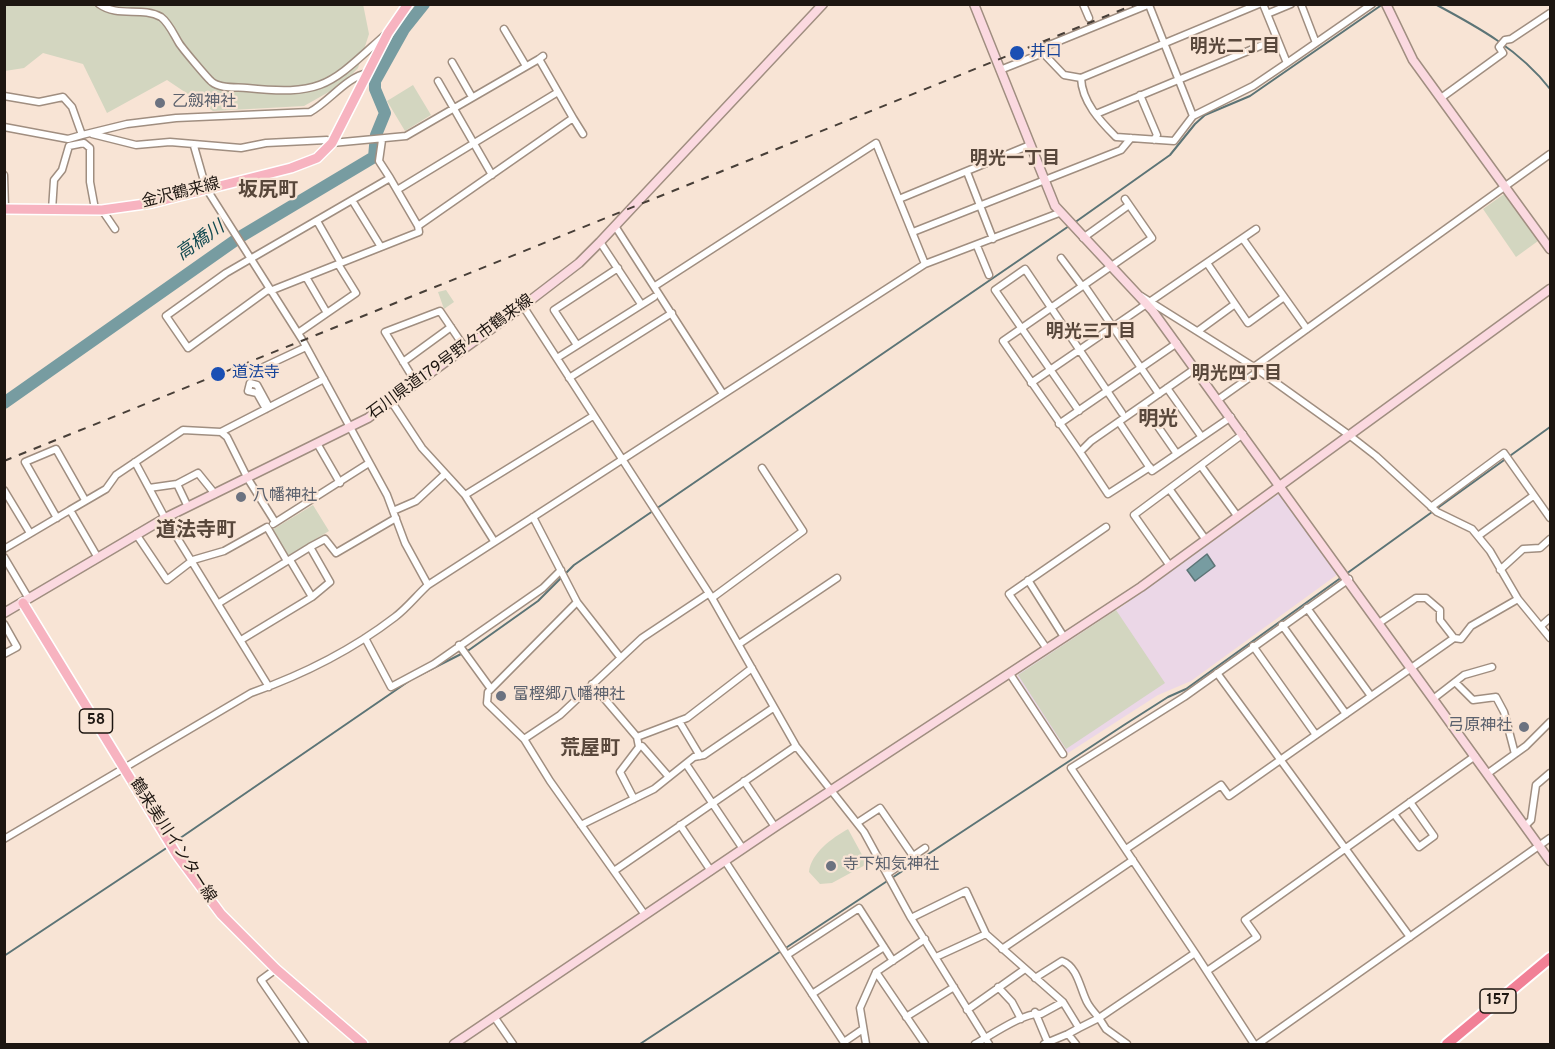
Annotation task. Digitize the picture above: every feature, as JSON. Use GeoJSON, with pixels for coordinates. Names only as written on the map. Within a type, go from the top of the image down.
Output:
{"type":"FeatureCollection","features":[{"type":"Feature","properties":{"kind":"highway","name":"157"},"geometry":{"type":"LineString","coordinates":[[1447,1044],[1551,958]]}},
{"type":"Feature","properties":{"kind":"main road","name":"金沢鶴来線"},"geometry":{"type":"LineString","coordinates":[[5,209],[99,209],[152,203],[303,165],[325,152],[332,143],[388,33],[408,4]]}},
{"type":"Feature","properties":{"kind":"main road","name":"鶴来美川インター線"},"geometry":{"type":"LineString","coordinates":[[26,601],[176,852],[221,914],[276,969],[363,1044]]}},
{"type":"Feature","properties":{"kind":"street"},"geometry":{"type":"LineString","coordinates":[[99,4],[118,12],[153,13],[164,19],[181,46],[214,84],[254,89],[297,92],[328,83],[388,33]]}},
{"type":"Feature","properties":{"kind":"street"},"geometry":{"type":"LineString","coordinates":[[397,19],[399,4]]}},
{"type":"Feature","properties":{"kind":"street","name":"石川県道179号野々市鶴来線"},"geometry":{"type":"LineString","coordinates":[[4,614],[165,518],[351,428],[523,306],[579,263],[600,242],[823,4]]}},
{"type":"Feature","properties":{"kind":"street"},"geometry":{"type":"LineString","coordinates":[[974,4],[1059,213],[1110,267],[1146,300],[1551,861]]}},
{"type":"Feature","properties":{"kind":"street"},"geometry":{"type":"LineString","coordinates":[[1083,4],[1089,18]]}},
{"type":"Feature","properties":{"kind":"street"},"geometry":{"type":"LineString","coordinates":[[1193,116],[1179,79],[1164,44],[1149,5],[1042,48],[1043,53],[1064,75],[1081,78],[1164,44],[1261,4],[1287,63]]}},
{"type":"Feature","properties":{"kind":"street"},"geometry":{"type":"LineString","coordinates":[[1267,14],[1291,4]]}},
{"type":"Feature","properties":{"kind":"street"},"geometry":{"type":"LineString","coordinates":[[1301,4],[1316,43]]}},
{"type":"Feature","properties":{"kind":"street"},"geometry":{"type":"LineString","coordinates":[[1081,78],[1082,94],[1116,137],[1174,141],[1193,116],[1252,86],[1372,4]]}},
{"type":"Feature","properties":{"kind":"street"},"geometry":{"type":"LineString","coordinates":[[1386,5],[1413,60],[1551,249]]}},
{"type":"Feature","properties":{"kind":"street"},"geometry":{"type":"LineString","coordinates":[[1441,98],[1503,53],[1499,47],[1505,40],[1511,39],[1551,13]]}},
{"type":"Feature","properties":{"kind":"street"},"geometry":{"type":"LineString","coordinates":[[504,29],[526,66]]}},
{"type":"Feature","properties":{"kind":"street"},"geometry":{"type":"LineString","coordinates":[[1096,114],[1277,39]]}},
{"type":"Feature","properties":{"kind":"street"},"geometry":{"type":"LineString","coordinates":[[1000,70],[1043,53]]}},
{"type":"Feature","properties":{"kind":"street"},"geometry":{"type":"LineString","coordinates":[[92,134],[126,144],[170,142],[194,146],[241,148],[266,143],[327,140],[332,143],[406,136],[541,57],[558,93],[583,134]]}},
{"type":"Feature","properties":{"kind":"street"},"geometry":{"type":"LineString","coordinates":[[452,62],[472,97]]}},
{"type":"Feature","properties":{"kind":"street"},"geometry":{"type":"LineString","coordinates":[[4,127],[68,139],[127,124],[176,118],[310,112],[324,105],[359,75],[368,73]]}},
{"type":"Feature","properties":{"kind":"street"},"geometry":{"type":"LineString","coordinates":[[438,81],[492,175]]}},
{"type":"Feature","properties":{"kind":"street"},"geometry":{"type":"LineString","coordinates":[[397,190],[558,93]]}},
{"type":"Feature","properties":{"kind":"street"},"geometry":{"type":"LineString","coordinates":[[1140,95],[1157,135],[1154,140]]}},
{"type":"Feature","properties":{"kind":"street"},"geometry":{"type":"LineString","coordinates":[[4,96],[39,102],[63,97],[72,107],[82,135]]}},
{"type":"Feature","properties":{"kind":"street"},"geometry":{"type":"LineString","coordinates":[[418,226],[573,118]]}},
{"type":"Feature","properties":{"kind":"street"},"geometry":{"type":"LineString","coordinates":[[913,232],[1121,150],[1131,138]]}},
{"type":"Feature","properties":{"kind":"street"},"geometry":{"type":"LineString","coordinates":[[378,140],[379,161],[390,178],[418,226],[419,232],[269,290],[188,348],[166,316],[250,259],[390,178]]}},
{"type":"Feature","properties":{"kind":"street"},"geometry":{"type":"LineString","coordinates":[[52,210],[54,180],[62,170],[69,146],[84,143],[90,148],[90,182],[99,209],[115,229]]}},
{"type":"Feature","properties":{"kind":"street"},"geometry":{"type":"LineString","coordinates":[[655,286],[876,143],[925,264]]}},
{"type":"Feature","properties":{"kind":"street"},"geometry":{"type":"LineString","coordinates":[[899,199],[1030,145]]}},
{"type":"Feature","properties":{"kind":"street"},"geometry":{"type":"LineString","coordinates":[[194,146],[206,188],[306,346],[387,495],[405,543],[428,585]]}},
{"type":"Feature","properties":{"kind":"street"},"geometry":{"type":"LineString","coordinates":[[1219,399],[1307,329],[1551,154]]}},
{"type":"Feature","properties":{"kind":"street"},"geometry":{"type":"LineString","coordinates":[[967,172],[993,239]]}},
{"type":"Feature","properties":{"kind":"street"},"geometry":{"type":"LineString","coordinates":[[4,175],[5,209]]}},
{"type":"Feature","properties":{"kind":"street"},"geometry":{"type":"LineString","coordinates":[[352,200],[381,247]]}},
{"type":"Feature","properties":{"kind":"street"},"geometry":{"type":"LineString","coordinates":[[1082,238],[1127,202],[1152,238],[1003,341],[1108,494],[1150,467]]}},
{"type":"Feature","properties":{"kind":"street"},"geometry":{"type":"LineString","coordinates":[[4,838],[251,693],[286,680],[365,638],[396,616],[428,585],[925,264],[1059,213]]}},
{"type":"Feature","properties":{"kind":"street"},"geometry":{"type":"LineString","coordinates":[[298,333],[356,293],[317,221]]}},
{"type":"Feature","properties":{"kind":"street"},"geometry":{"type":"LineString","coordinates":[[615,226],[723,394]]}},
{"type":"Feature","properties":{"kind":"street"},"geometry":{"type":"LineString","coordinates":[[1031,382],[1113,326],[1146,300],[1207,263],[1256,229]]}},
{"type":"Feature","properties":{"kind":"street"},"geometry":{"type":"LineString","coordinates":[[1243,239],[1307,329]]}},
{"type":"Feature","properties":{"kind":"street"},"geometry":{"type":"LineString","coordinates":[[600,242],[641,304]]}},
{"type":"Feature","properties":{"kind":"street"},"geometry":{"type":"LineString","coordinates":[[977,246],[989,275]]}},
{"type":"Feature","properties":{"kind":"street"},"geometry":{"type":"LineString","coordinates":[[1061,258],[1113,326],[1159,394]]}},
{"type":"Feature","properties":{"kind":"street"},"geometry":{"type":"LineString","coordinates":[[1207,263],[1248,322],[1284,297]]}},
{"type":"Feature","properties":{"kind":"street"},"geometry":{"type":"LineString","coordinates":[[577,345],[554,310],[618,268]]}},
{"type":"Feature","properties":{"kind":"street"},"geometry":{"type":"LineString","coordinates":[[1079,411],[995,290],[1024,269],[1122,413]]}},
{"type":"Feature","properties":{"kind":"street"},"geometry":{"type":"LineString","coordinates":[[306,277],[327,313]]}},
{"type":"Feature","properties":{"kind":"street"},"geometry":{"type":"LineString","coordinates":[[454,1044],[775,827],[1010,674],[1170,566],[1551,289]]}},
{"type":"Feature","properties":{"kind":"street"},"geometry":{"type":"LineString","coordinates":[[557,358],[654,297]]}},
{"type":"Feature","properties":{"kind":"street"},"geometry":{"type":"LineString","coordinates":[[1146,300],[1198,331],[1349,435],[1376,456],[1433,509],[1472,528],[1518,599],[1551,638]]}},
{"type":"Feature","properties":{"kind":"street"},"geometry":{"type":"LineString","coordinates":[[1198,331],[1235,304]]}},
{"type":"Feature","properties":{"kind":"street"},"geometry":{"type":"LineString","coordinates":[[523,306],[710,596],[796,746],[830,792],[857,823],[911,918],[987,1042]]}},
{"type":"Feature","properties":{"kind":"street"},"geometry":{"type":"LineString","coordinates":[[416,383],[385,332],[440,312],[465,348]]}},
{"type":"Feature","properties":{"kind":"street"},"geometry":{"type":"LineString","coordinates":[[569,378],[672,313]]}},
{"type":"Feature","properties":{"kind":"street"},"geometry":{"type":"LineString","coordinates":[[403,362],[451,327]]}},
{"type":"Feature","properties":{"kind":"street"},"geometry":{"type":"LineString","coordinates":[[1059,424],[1177,343]]}},
{"type":"Feature","properties":{"kind":"street"},"geometry":{"type":"LineString","coordinates":[[255,372],[306,346]]}},
{"type":"Feature","properties":{"kind":"street"},"geometry":{"type":"LineString","coordinates":[[1080,453],[1090,441],[1196,368]]}},
{"type":"Feature","properties":{"kind":"street"},"geometry":{"type":"LineString","coordinates":[[4,549],[106,489],[116,475],[183,430],[221,432],[324,379]]}},
{"type":"Feature","properties":{"kind":"street"},"geometry":{"type":"LineString","coordinates":[[1167,388],[1201,436]]}},
{"type":"Feature","properties":{"kind":"street"},"geometry":{"type":"LineString","coordinates":[[391,401],[422,448],[465,495],[494,541]]}},
{"type":"Feature","properties":{"kind":"street"},"geometry":{"type":"LineString","coordinates":[[1143,405],[1177,454]]}},
{"type":"Feature","properties":{"kind":"street"},"geometry":{"type":"LineString","coordinates":[[465,495],[593,416]]}},
{"type":"Feature","properties":{"kind":"street"},"geometry":{"type":"LineString","coordinates":[[1119,422],[1152,471],[1231,417]]}},
{"type":"Feature","properties":{"kind":"street"},"geometry":{"type":"LineString","coordinates":[[221,432],[227,437],[248,479],[275,522]]}},
{"type":"Feature","properties":{"kind":"street"},"geometry":{"type":"LineString","coordinates":[[1170,566],[1134,515],[1243,434]]}},
{"type":"Feature","properties":{"kind":"street"},"geometry":{"type":"LineString","coordinates":[[318,445],[340,483]]}},
{"type":"Feature","properties":{"kind":"street"},"geometry":{"type":"LineString","coordinates":[[57,518],[25,462],[56,449],[86,500]]}},
{"type":"Feature","properties":{"kind":"street"},"geometry":{"type":"LineString","coordinates":[[1433,509],[1504,453],[1551,518]]}},
{"type":"Feature","properties":{"kind":"street"},"geometry":{"type":"LineString","coordinates":[[135,462],[165,518],[193,560],[269,687]]}},
{"type":"Feature","properties":{"kind":"street"},"geometry":{"type":"LineString","coordinates":[[136,534],[167,580],[193,560],[224,551],[340,483],[369,463]]}},
{"type":"Feature","properties":{"kind":"street"},"geometry":{"type":"LineString","coordinates":[[1202,466],[1238,517]]}},
{"type":"Feature","properties":{"kind":"street"},"geometry":{"type":"LineString","coordinates":[[524,739],[560,715],[642,638],[710,596],[803,531],[762,468]]}},
{"type":"Feature","properties":{"kind":"street"},"geometry":{"type":"LineString","coordinates":[[149,488],[177,484],[198,473],[215,495]]}},
{"type":"Feature","properties":{"kind":"street"},"geometry":{"type":"LineString","coordinates":[[393,511],[416,501],[445,474]]}},
{"type":"Feature","properties":{"kind":"street"},"geometry":{"type":"LineString","coordinates":[[177,484],[188,507]]}},
{"type":"Feature","properties":{"kind":"street"},"geometry":{"type":"LineString","coordinates":[[4,490],[30,533]]}},
{"type":"Feature","properties":{"kind":"street"},"geometry":{"type":"LineString","coordinates":[[1170,490],[1206,540]]}},
{"type":"Feature","properties":{"kind":"street"},"geometry":{"type":"LineString","coordinates":[[1478,536],[1533,496]]}},
{"type":"Feature","properties":{"kind":"street"},"geometry":{"type":"LineString","coordinates":[[70,510],[98,558]]}},
{"type":"Feature","properties":{"kind":"street"},"geometry":{"type":"LineString","coordinates":[[533,517],[577,602],[620,657]]}},
{"type":"Feature","properties":{"kind":"street"},"geometry":{"type":"LineString","coordinates":[[219,603],[325,539],[336,554],[396,518]]}},
{"type":"Feature","properties":{"kind":"street"},"geometry":{"type":"LineString","coordinates":[[267,527],[312,597]]}},
{"type":"Feature","properties":{"kind":"street"},"geometry":{"type":"LineString","coordinates":[[1047,649],[1009,594],[1106,527]]}},
{"type":"Feature","properties":{"kind":"street"},"geometry":{"type":"LineString","coordinates":[[1500,570],[1523,549],[1540,548],[1551,539]]}},
{"type":"Feature","properties":{"kind":"street"},"geometry":{"type":"LineString","coordinates":[[241,640],[312,597],[330,582],[310,548]]}},
{"type":"Feature","properties":{"kind":"street"},"geometry":{"type":"LineString","coordinates":[[4,557],[26,601]]}},
{"type":"Feature","properties":{"kind":"street"},"geometry":{"type":"LineString","coordinates":[[365,638],[391,687],[434,664],[563,574]]}},
{"type":"Feature","properties":{"kind":"street"},"geometry":{"type":"LineString","coordinates":[[1347,576],[1307,608],[1184,696],[1071,768],[1256,1044],[1410,937],[1538,844],[1551,838]]}},
{"type":"Feature","properties":{"kind":"street"},"geometry":{"type":"LineString","coordinates":[[739,644],[837,578]]}},
{"type":"Feature","properties":{"kind":"street"},"geometry":{"type":"LineString","coordinates":[[1028,580],[1064,637]]}},
{"type":"Feature","properties":{"kind":"street"},"geometry":{"type":"LineString","coordinates":[[1379,622],[1416,598],[1426,598],[1440,610],[1440,620],[1454,638]]}},
{"type":"Feature","properties":{"kind":"street"},"geometry":{"type":"LineString","coordinates":[[1126,849],[1221,785],[1229,796],[1411,667],[1454,638],[1461,639],[1471,626],[1518,599]]}},
{"type":"Feature","properties":{"kind":"street"},"geometry":{"type":"LineString","coordinates":[[577,602],[491,689],[487,703],[524,739],[645,915]]}},
{"type":"Feature","properties":{"kind":"street"},"geometry":{"type":"LineString","coordinates":[[1307,608],[1371,696]]}},
{"type":"Feature","properties":{"kind":"street"},"geometry":{"type":"LineString","coordinates":[[1541,626],[1551,618]]}},
{"type":"Feature","properties":{"kind":"street"},"geometry":{"type":"LineString","coordinates":[[4,624],[17,647],[4,654]]}},
{"type":"Feature","properties":{"kind":"street"},"geometry":{"type":"LineString","coordinates":[[1282,625],[1346,714]]}},
{"type":"Feature","properties":{"kind":"street"},"geometry":{"type":"LineString","coordinates":[[460,646],[491,689]]}},
{"type":"Feature","properties":{"kind":"street"},"geometry":{"type":"LineString","coordinates":[[1253,646],[1316,735]]}},
{"type":"Feature","properties":{"kind":"street"},"geometry":{"type":"LineString","coordinates":[[1433,699],[1472,671],[1492,667]]}},
{"type":"Feature","properties":{"kind":"street"},"geometry":{"type":"LineString","coordinates":[[637,737],[687,718],[752,668]]}},
{"type":"Feature","properties":{"kind":"street"},"geometry":{"type":"LineString","coordinates":[[1217,673],[1410,937]]}},
{"type":"Feature","properties":{"kind":"street"},"geometry":{"type":"LineString","coordinates":[[1010,674],[1063,754]]}},
{"type":"Feature","properties":{"kind":"street"},"geometry":{"type":"LineString","coordinates":[[1455,682],[1473,700],[1496,697],[1504,712],[1515,754]]}},
{"type":"Feature","properties":{"kind":"street"},"geometry":{"type":"LineString","coordinates":[[592,684],[637,737],[639,747],[655,758],[669,777]]}},
{"type":"Feature","properties":{"kind":"street"},"geometry":{"type":"LineString","coordinates":[[581,825],[634,800],[773,708]]}},
{"type":"Feature","properties":{"kind":"street"},"geometry":{"type":"LineString","coordinates":[[679,721],[700,756]]}},
{"type":"Feature","properties":{"kind":"street"},"geometry":{"type":"LineString","coordinates":[[1487,774],[1515,754],[1551,722]]}},
{"type":"Feature","properties":{"kind":"street"},"geometry":{"type":"LineString","coordinates":[[614,871],[796,746]]}},
{"type":"Feature","properties":{"kind":"street"},"geometry":{"type":"LineString","coordinates":[[634,800],[620,772],[639,747]]}},
{"type":"Feature","properties":{"kind":"street"},"geometry":{"type":"LineString","coordinates":[[1207,971],[1257,937],[1245,920],[1475,756]]}},
{"type":"Feature","properties":{"kind":"street"},"geometry":{"type":"LineString","coordinates":[[686,764],[743,849]]}},
{"type":"Feature","properties":{"kind":"street"},"geometry":{"type":"LineString","coordinates":[[1525,826],[1531,820],[1536,785],[1551,773]]}},
{"type":"Feature","properties":{"kind":"street"},"geometry":{"type":"LineString","coordinates":[[744,781],[775,827]]}},
{"type":"Feature","properties":{"kind":"street"},"geometry":{"type":"LineString","coordinates":[[1394,814],[1419,847],[1434,836],[1410,802]]}},
{"type":"Feature","properties":{"kind":"street"},"geometry":{"type":"LineString","coordinates":[[857,823],[880,808],[913,856]]}},
{"type":"Feature","properties":{"kind":"street"},"geometry":{"type":"LineString","coordinates":[[680,825],[711,871]]}},
{"type":"Feature","properties":{"kind":"street"},"geometry":{"type":"LineString","coordinates":[[887,874],[925,848]]}},
{"type":"Feature","properties":{"kind":"street"},"geometry":{"type":"LineString","coordinates":[[1002,950],[1133,860]]}},
{"type":"Feature","properties":{"kind":"street"},"geometry":{"type":"LineString","coordinates":[[725,861],[844,1043],[864,1029]]}},
{"type":"Feature","properties":{"kind":"street"},"geometry":{"type":"LineString","coordinates":[[911,918],[966,891],[986,934],[1064,1002],[1078,1028]]}},
{"type":"Feature","properties":{"kind":"street"},"geometry":{"type":"LineString","coordinates":[[784,951],[859,908],[893,961]]}},
{"type":"Feature","properties":{"kind":"street"},"geometry":{"type":"LineString","coordinates":[[936,957],[986,934]]}},
{"type":"Feature","properties":{"kind":"street"},"geometry":{"type":"LineString","coordinates":[[866,1044],[860,1008],[876,972],[925,939]]}},
{"type":"Feature","properties":{"kind":"street"},"geometry":{"type":"LineString","coordinates":[[812,994],[884,947]]}},
{"type":"Feature","properties":{"kind":"street"},"geometry":{"type":"LineString","coordinates":[[1035,1012],[1046,1043],[1099,1018],[1195,953]]}},
{"type":"Feature","properties":{"kind":"street"},"geometry":{"type":"LineString","coordinates":[[1035,978],[1062,961],[1068,963],[1083,988],[1086,1001],[1106,1029],[1127,1044]]}},
{"type":"Feature","properties":{"kind":"street"},"geometry":{"type":"LineString","coordinates":[[276,969],[261,980],[305,1044]]}},
{"type":"Feature","properties":{"kind":"street"},"geometry":{"type":"LineString","coordinates":[[967,1010],[1025,969]]}},
{"type":"Feature","properties":{"kind":"street"},"geometry":{"type":"LineString","coordinates":[[876,972],[923,1044]]}},
{"type":"Feature","properties":{"kind":"street"},"geometry":{"type":"LineString","coordinates":[[906,1017],[954,987]]}},
{"type":"Feature","properties":{"kind":"street"},"geometry":{"type":"LineString","coordinates":[[998,987],[1012,1002],[1021,1019]]}},
{"type":"Feature","properties":{"kind":"street"},"geometry":{"type":"LineString","coordinates":[[975,1044],[987,1042],[1035,1012],[1041,1014],[1064,1002]]}},
{"type":"Feature","properties":{"kind":"street"},"geometry":{"type":"LineString","coordinates":[[495,1018],[513,1044]]}},
{"type":"Feature","properties":{"kind":"street"},"geometry":{"type":"LineString","coordinates":[[1068,1034],[1076,1044]]}},
{"type":"Feature","properties":{"kind":"shaded area"},"geometry":{"type":"Polygon","coordinates":[[[1280,493],[1338,574],[1191,681],[1158,695],[1068,753],[1017,678],[1018,674],[1124,605],[1280,493]]]}},
{"type":"Feature","properties":{"kind":"green space"},"geometry":{"type":"Polygon","coordinates":[[[363,4],[369,34],[358,68],[343,84],[304,106],[213,111],[167,80],[107,113],[83,64],[43,53],[24,68],[5,71],[5,5],[363,4]]]}},
{"type":"Feature","properties":{"kind":"green space"},"geometry":{"type":"Polygon","coordinates":[[[413,85],[431,115],[405,131],[387,101],[413,85]]]}},
{"type":"Feature","properties":{"kind":"green space"},"geometry":{"type":"Polygon","coordinates":[[[1504,194],[1538,241],[1516,257],[1483,209],[1504,194]]]}},
{"type":"Feature","properties":{"kind":"green space"},"geometry":{"type":"Polygon","coordinates":[[[446,290],[454,302],[444,309],[438,292],[446,290]]]}},
{"type":"Feature","properties":{"kind":"green space"},"geometry":{"type":"Polygon","coordinates":[[[313,505],[329,531],[288,556],[272,530],[313,505]]]}},
{"type":"Feature","properties":{"kind":"green space"},"geometry":{"type":"Polygon","coordinates":[[[1116,610],[1165,683],[1066,749],[1018,675],[1116,610]]]}},
{"type":"Feature","properties":{"kind":"green space"},"geometry":{"type":"Polygon","coordinates":[[[848,829],[867,864],[832,883],[820,884],[809,872],[814,859],[829,842],[848,829]]]}},
{"type":"Feature","properties":{"kind":"water"},"geometry":{"type":"Polygon","coordinates":[[[1207,554],[1215,566],[1195,581],[1187,570],[1207,554]]]}},
{"type":"Feature","properties":{"kind":"waterway","name":"高橋川"},"geometry":{"type":"LineString","coordinates":[[4,403],[240,237],[374,157],[376,135],[385,113],[375,89],[375,81],[404,29],[424,4]]}},
{"type":"Feature","properties":{"kind":"waterway"},"geometry":{"type":"LineString","coordinates":[[1074,223],[1170,155],[1205,115],[1250,96],[1383,4]]}},
{"type":"Feature","properties":{"kind":"waterway"},"geometry":{"type":"LineString","coordinates":[[1435,4],[1512,51],[1550,89]]}},
{"type":"Feature","properties":{"kind":"waterway"},"geometry":{"type":"LineString","coordinates":[[173,843],[412,679],[469,650],[538,601],[574,565],[1069,226]]}},
{"type":"Feature","properties":{"kind":"waterway"},"geometry":{"type":"LineString","coordinates":[[1346,574],[1550,427]]}},
{"type":"Feature","properties":{"kind":"waterway"},"geometry":{"type":"LineString","coordinates":[[640,1044],[1124,725],[1168,697],[1186,689],[1342,577]]}},
{"type":"Feature","properties":{"kind":"waterway"},"geometry":{"type":"LineString","coordinates":[[4,956],[168,847]]}},
{"type":"Feature","properties":{"kind":"railway"},"geometry":{"type":"LineString","coordinates":[[4,461],[1136,4]]}},
{"type":"Feature","properties":{"kind":"place","name":"井口"},"geometry":{"type":"Point","coordinates":[1017,53]}},
{"type":"Feature","properties":{"kind":"place","name":"乙劔神社"},"geometry":{"type":"Point","coordinates":[160,103]}},
{"type":"Feature","properties":{"kind":"place","name":"道法寺"},"geometry":{"type":"Point","coordinates":[218,374]}},
{"type":"Feature","properties":{"kind":"place","name":"八幡神社"},"geometry":{"type":"Point","coordinates":[241,497]}},
{"type":"Feature","properties":{"kind":"place","name":"富樫郷八幡神社"},"geometry":{"type":"Point","coordinates":[501,696]}},
{"type":"Feature","properties":{"kind":"place","name":"弓原神社"},"geometry":{"type":"Point","coordinates":[1524,727]}},
{"type":"Feature","properties":{"kind":"place","name":"寺下知気神社"},"geometry":{"type":"Point","coordinates":[831,866]}},
{"type":"Feature","properties":{"kind":"district","name":"明光二丁目"},"geometry":{"type":"Point","coordinates":[1235,48]}},
{"type":"Feature","properties":{"kind":"district","name":"明光一丁目"},"geometry":{"type":"Point","coordinates":[1015,160]}},
{"type":"Feature","properties":{"kind":"district","name":"坂尻町"},"geometry":{"type":"Point","coordinates":[268,192]}},
{"type":"Feature","properties":{"kind":"district","name":"明光三丁目"},"geometry":{"type":"Point","coordinates":[1091,333]}},
{"type":"Feature","properties":{"kind":"district","name":"明光四丁目"},"geometry":{"type":"Point","coordinates":[1237,375]}},
{"type":"Feature","properties":{"kind":"district","name":"明光"},"geometry":{"type":"Point","coordinates":[1158,421]}},
{"type":"Feature","properties":{"kind":"district","name":"道法寺町"},"geometry":{"type":"Point","coordinates":[196,532]}},
{"type":"Feature","properties":{"kind":"district","name":"荒屋町"},"geometry":{"type":"Point","coordinates":[590,750]}}]}
